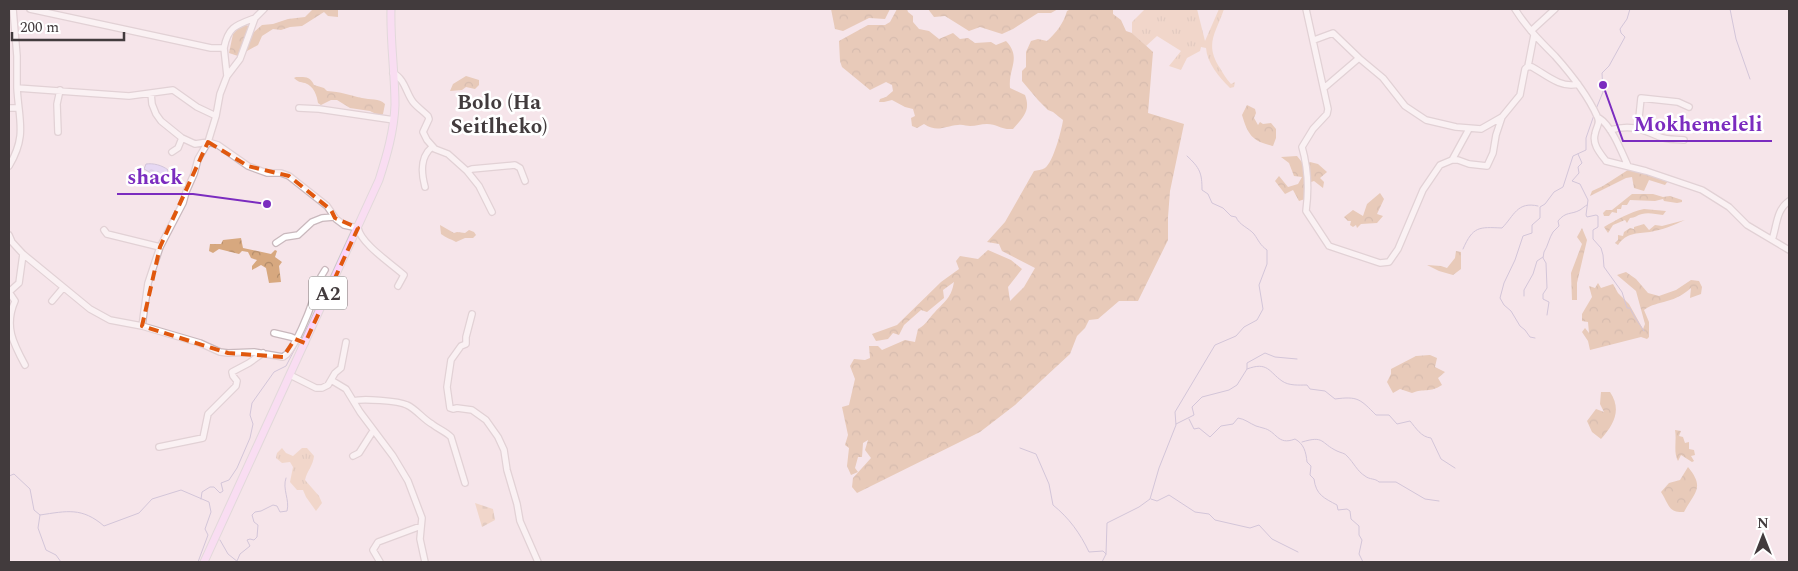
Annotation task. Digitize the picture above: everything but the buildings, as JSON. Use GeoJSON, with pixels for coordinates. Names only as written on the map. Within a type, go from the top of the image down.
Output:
{"type":"FeatureCollection","features":[{"type":"Feature","properties":{"kind":"main road","name":"A2"},"geometry":{"type":"LineString","coordinates":[[204,562],[358,228],[387,157],[394,120],[395,88],[391,9]]}},
{"type":"Feature","properties":{"kind":"street"},"geometry":{"type":"LineString","coordinates":[[9,166],[20,143],[21,127],[18,108],[14,9]]}},
{"type":"Feature","properties":{"kind":"street"},"geometry":{"type":"LineString","coordinates":[[30,9],[162,38],[183,40],[211,48],[224,48]]}},
{"type":"Feature","properties":{"kind":"street"},"geometry":{"type":"LineString","coordinates":[[228,76],[224,48],[227,35],[232,28],[255,18],[264,9]]}},
{"type":"Feature","properties":{"kind":"street"},"geometry":{"type":"LineString","coordinates":[[1306,9],[1328,113],[1313,129],[1302,147],[1306,158],[1308,178],[1306,211],[1329,246],[1380,263],[1389,262],[1398,249],[1423,190],[1440,165],[1452,160],[1458,160],[1469,164],[1487,166],[1493,153],[1502,117],[1522,90],[1523,75],[1528,66],[1532,33],[1555,9]]}},
{"type":"Feature","properties":{"kind":"street"},"geometry":{"type":"LineString","coordinates":[[1515,9],[1532,33],[1585,93],[1599,118],[1610,130],[1628,166]]}},
{"type":"Feature","properties":{"kind":"street"},"geometry":{"type":"LineString","coordinates":[[142,326],[148,283],[160,247],[180,210],[198,160],[208,142],[220,94],[228,76],[240,59],[255,18]]}},
{"type":"Feature","properties":{"kind":"street"},"geometry":{"type":"LineString","coordinates":[[1314,40],[1333,33],[1358,58],[1383,78],[1400,101],[1420,117],[1438,123],[1469,129],[1481,129],[1496,135]]}},
{"type":"Feature","properties":{"kind":"street"},"geometry":{"type":"LineString","coordinates":[[1324,88],[1358,58]]}},
{"type":"Feature","properties":{"kind":"street"},"geometry":{"type":"LineString","coordinates":[[1528,66],[1564,85],[1572,86],[1578,84]]}},
{"type":"Feature","properties":{"kind":"street"},"geometry":{"type":"LineString","coordinates":[[393,73],[406,86],[414,104],[428,116],[429,119],[423,132],[432,147],[448,154],[467,172],[479,186],[492,212]]}},
{"type":"Feature","properties":{"kind":"street"},"geometry":{"type":"LineString","coordinates":[[17,88],[129,96],[173,90],[196,107],[216,116]]}},
{"type":"Feature","properties":{"kind":"street"},"geometry":{"type":"LineString","coordinates":[[58,132],[56,104],[60,90]]}},
{"type":"Feature","properties":{"kind":"street"},"geometry":{"type":"LineString","coordinates":[[152,93],[152,104],[156,114],[161,121],[182,138],[195,144],[208,142],[226,150],[248,166],[267,173],[281,172],[289,176],[327,206],[334,217],[344,225],[358,228],[359,233],[371,247],[404,275],[398,286]]}},
{"type":"Feature","properties":{"kind":"street"},"geometry":{"type":"LineString","coordinates":[[1638,127],[1641,98],[1678,102],[1689,107]]}},
{"type":"Feature","properties":{"kind":"street"},"geometry":{"type":"LineString","coordinates":[[9,108],[18,108]]}},
{"type":"Feature","properties":{"kind":"street"},"geometry":{"type":"LineString","coordinates":[[299,108],[319,109],[394,120]]}},
{"type":"Feature","properties":{"kind":"street"},"geometry":{"type":"LineString","coordinates":[[1481,129],[1502,117]]}},
{"type":"Feature","properties":{"kind":"street"},"geometry":{"type":"LineString","coordinates":[[1599,118],[1599,125],[1594,134],[1594,144],[1606,161],[1628,166],[1702,190],[1730,207],[1747,225],[1789,250]]}},
{"type":"Feature","properties":{"kind":"street"},"geometry":{"type":"LineString","coordinates":[[1610,130],[1638,127],[1661,138],[1684,140]]}},
{"type":"Feature","properties":{"kind":"street"},"geometry":{"type":"LineString","coordinates":[[1452,160],[1469,129]]}},
{"type":"Feature","properties":{"kind":"street"},"geometry":{"type":"LineString","coordinates":[[172,152],[178,148],[182,138]]}},
{"type":"Feature","properties":{"kind":"street"},"geometry":{"type":"LineString","coordinates":[[425,187],[422,169],[426,152],[432,147]]}},
{"type":"Feature","properties":{"kind":"street"},"geometry":{"type":"LineString","coordinates":[[467,172],[472,169],[515,165],[520,168],[524,181]]}},
{"type":"Feature","properties":{"kind":"street"},"geometry":{"type":"LineString","coordinates":[[1772,240],[1780,212],[1789,201]]}},
{"type":"Feature","properties":{"kind":"street"},"geometry":{"type":"LineString","coordinates":[[276,243],[285,237],[298,235],[312,222],[322,218],[334,217]]}},
{"type":"Feature","properties":{"kind":"street"},"geometry":{"type":"LineString","coordinates":[[104,230],[107,234],[160,247]]}},
{"type":"Feature","properties":{"kind":"street"},"geometry":{"type":"LineString","coordinates":[[9,235],[12,242],[23,254],[63,288],[90,309],[110,320],[142,326],[200,342],[220,352],[228,353],[254,352],[282,357],[290,350],[313,300],[316,286],[325,270]]}},
{"type":"Feature","properties":{"kind":"street"},"geometry":{"type":"LineString","coordinates":[[23,254],[19,283],[9,292],[15,301],[9,313],[10,332],[25,365]]}},
{"type":"Feature","properties":{"kind":"street"},"geometry":{"type":"LineString","coordinates":[[52,301],[63,288]]}},
{"type":"Feature","properties":{"kind":"street"},"geometry":{"type":"LineString","coordinates":[[472,314],[466,344],[461,346],[451,360],[449,368],[447,387],[450,408],[472,410],[486,420],[498,437],[504,450],[520,521],[538,562]]}},
{"type":"Feature","properties":{"kind":"street"},"geometry":{"type":"LineString","coordinates":[[274,333],[305,343]]}},
{"type":"Feature","properties":{"kind":"street"},"geometry":{"type":"LineString","coordinates":[[290,376],[316,388],[328,385],[335,373],[341,368],[346,342]]}},
{"type":"Feature","properties":{"kind":"street"},"geometry":{"type":"LineString","coordinates":[[158,447],[203,438],[208,414],[236,386],[237,381],[232,372],[263,354]]}},
{"type":"Feature","properties":{"kind":"street"},"geometry":{"type":"LineString","coordinates":[[331,380],[346,389],[373,431],[393,456],[408,481],[422,518],[420,539],[425,562]]}},
{"type":"Feature","properties":{"kind":"street"},"geometry":{"type":"LineString","coordinates":[[354,401],[358,399],[382,400],[408,405],[431,424],[446,432],[451,437],[465,483]]}},
{"type":"Feature","properties":{"kind":"street"},"geometry":{"type":"LineString","coordinates":[[353,456],[359,453],[373,431]]}},
{"type":"Feature","properties":{"kind":"street"},"geometry":{"type":"LineString","coordinates":[[380,562],[373,550],[378,542],[422,526]]}},
{"type":"Feature","properties":{"kind":"highlighted area"},"geometry":{"type":"Polygon","coordinates":[[[208,142],[248,166],[289,176],[331,210],[335,218],[358,228],[305,343],[295,339],[283,357],[228,353],[142,326],[160,247],[208,142]]]}},
{"type":"Feature","properties":{"kind":"green space"},"geometry":{"type":"Polygon","coordinates":[[[313,9],[338,9],[338,17],[328,16],[324,12],[302,26],[281,30],[273,29],[262,36],[258,45],[238,56],[229,53],[233,34],[242,24],[249,26],[254,32],[262,25],[305,17],[313,9]]]}},
{"type":"Feature","properties":{"kind":"green space"},"geometry":{"type":"Polygon","coordinates":[[[831,9],[890,9],[885,19],[869,18],[843,31],[835,29],[831,9]]]}},
{"type":"Feature","properties":{"kind":"green space"},"geometry":{"type":"Polygon","coordinates":[[[897,9],[907,9],[913,16],[913,22],[919,29],[929,31],[939,39],[953,33],[960,39],[968,38],[975,43],[991,42],[996,45],[1006,41],[1011,47],[1014,58],[1010,88],[1025,95],[1027,101],[1025,114],[1013,129],[1005,129],[987,124],[960,125],[937,129],[924,124],[917,128],[912,126],[911,118],[915,116],[913,109],[892,100],[879,102],[880,99],[893,91],[892,85],[886,82],[870,90],[842,67],[839,41],[868,25],[885,25],[890,22],[897,9]]]}},
{"type":"Feature","properties":{"kind":"green space"},"geometry":{"type":"Polygon","coordinates":[[[928,9],[1058,9],[1051,13],[1038,13],[1002,34],[980,27],[969,31],[945,16],[934,17],[928,9]]]}},
{"type":"Feature","properties":{"kind":"green space"},"geometry":{"type":"Polygon","coordinates":[[[1071,9],[1113,9],[1113,14],[1121,20],[1126,31],[1132,33],[1153,52],[1148,113],[1184,124],[1170,191],[1168,240],[1138,301],[1119,301],[1098,319],[1089,320],[1085,328],[1077,336],[1070,354],[1015,405],[980,432],[857,493],[852,487],[853,478],[871,458],[865,450],[868,440],[863,443],[862,457],[858,457],[855,468],[858,472],[851,475],[847,466],[849,448],[845,445],[848,435],[842,407],[849,405],[855,379],[850,366],[854,359],[865,360],[870,358],[869,346],[878,346],[882,350],[905,340],[915,342],[918,329],[926,323],[947,298],[954,282],[943,290],[944,298],[927,312],[921,310],[904,325],[899,335],[893,333],[888,339],[876,341],[872,334],[897,325],[941,282],[959,269],[956,261],[960,256],[978,259],[988,250],[1011,260],[1022,269],[1008,287],[1010,301],[1024,287],[1035,268],[1002,251],[999,244],[987,242],[1005,222],[1034,171],[1045,168],[1054,153],[1063,120],[1048,110],[1022,81],[1022,71],[1026,67],[1026,52],[1031,41],[1038,39],[1047,41],[1059,28],[1067,11],[1071,9]]]}},
{"type":"Feature","properties":{"kind":"green space"},"geometry":{"type":"Polygon","coordinates":[[[1145,9],[1197,9],[1205,41],[1219,9],[1224,9],[1212,45],[1215,60],[1231,84],[1235,82],[1234,87],[1230,88],[1214,70],[1206,48],[1201,47],[1200,51],[1187,58],[1181,70],[1169,66],[1181,51],[1157,36],[1146,46],[1132,33],[1132,22],[1145,9]]]}},
{"type":"Feature","properties":{"kind":"green space"},"geometry":{"type":"Polygon","coordinates":[[[466,76],[479,80],[479,85],[475,89],[466,87],[462,90],[450,91],[453,84],[466,76]]]}},
{"type":"Feature","properties":{"kind":"green space"},"geometry":{"type":"Polygon","coordinates":[[[305,77],[314,85],[327,91],[380,101],[385,104],[383,114],[380,116],[370,111],[350,108],[337,100],[331,100],[321,105],[318,103],[316,94],[311,86],[294,78],[305,77]]]}},
{"type":"Feature","properties":{"kind":"green space"},"geometry":{"type":"Polygon","coordinates":[[[1247,105],[1255,109],[1254,118],[1258,125],[1260,122],[1263,124],[1271,123],[1276,129],[1276,138],[1273,146],[1260,142],[1246,128],[1242,115],[1247,105]]]}},
{"type":"Feature","properties":{"kind":"green space"},"geometry":{"type":"Polygon","coordinates":[[[1297,156],[1305,166],[1310,162],[1318,164],[1327,172],[1320,178],[1324,182],[1323,188],[1314,181],[1305,184],[1305,199],[1299,201],[1293,190],[1285,194],[1275,181],[1279,176],[1288,187],[1298,184],[1302,177],[1294,176],[1289,163],[1281,157],[1297,156]]]}},
{"type":"Feature","properties":{"kind":"green space"},"geometry":{"type":"Polygon","coordinates":[[[1631,168],[1668,181],[1665,185],[1649,180],[1644,191],[1634,188],[1632,177],[1626,178],[1590,196],[1592,191],[1631,168]]]}},
{"type":"Feature","properties":{"kind":"green space"},"geometry":{"type":"Polygon","coordinates":[[[1380,193],[1384,199],[1377,214],[1383,216],[1377,223],[1361,224],[1357,228],[1356,225],[1353,227],[1350,225],[1351,221],[1344,217],[1353,210],[1363,216],[1367,204],[1380,193]]]}},
{"type":"Feature","properties":{"kind":"green space"},"geometry":{"type":"Polygon","coordinates":[[[1632,194],[1670,196],[1682,200],[1682,202],[1664,201],[1663,199],[1655,201],[1630,200],[1627,205],[1622,205],[1621,209],[1617,209],[1617,213],[1612,212],[1609,216],[1604,216],[1603,213],[1606,210],[1612,210],[1632,194]]]}},
{"type":"Feature","properties":{"kind":"green space"},"geometry":{"type":"Polygon","coordinates":[[[1644,209],[1666,211],[1663,215],[1652,213],[1640,214],[1630,218],[1627,223],[1625,220],[1613,225],[1608,233],[1604,227],[1628,214],[1644,209]]]}},
{"type":"Feature","properties":{"kind":"green space"},"geometry":{"type":"Polygon","coordinates":[[[1685,220],[1659,230],[1632,234],[1618,245],[1615,243],[1618,240],[1618,235],[1623,236],[1624,232],[1630,228],[1634,229],[1634,227],[1644,224],[1649,230],[1655,225],[1662,226],[1685,220]]]}},
{"type":"Feature","properties":{"kind":"green space"},"geometry":{"type":"Polygon","coordinates":[[[440,225],[454,233],[465,233],[469,230],[476,235],[473,238],[465,238],[456,242],[441,234],[440,225]]]}},
{"type":"Feature","properties":{"kind":"green space"},"geometry":{"type":"Polygon","coordinates":[[[1582,228],[1587,240],[1577,283],[1577,300],[1572,300],[1571,273],[1582,244],[1577,237],[1582,228]]]}},
{"type":"Feature","properties":{"kind":"green space"},"geometry":{"type":"Polygon","coordinates":[[[241,238],[243,248],[271,254],[275,250],[277,251],[275,257],[282,262],[279,266],[281,282],[269,283],[266,268],[261,265],[252,270],[252,266],[257,260],[251,258],[248,252],[242,251],[239,254],[219,249],[213,253],[209,251],[210,244],[221,244],[223,240],[241,238]]]}},
{"type":"Feature","properties":{"kind":"green space"},"geometry":{"type":"Polygon","coordinates":[[[1456,251],[1461,252],[1461,269],[1453,275],[1427,265],[1447,268],[1455,258],[1456,251]]]}},
{"type":"Feature","properties":{"kind":"green space"},"geometry":{"type":"Polygon","coordinates":[[[1626,272],[1636,279],[1648,293],[1659,296],[1676,290],[1691,280],[1699,281],[1702,287],[1701,294],[1690,298],[1691,288],[1677,298],[1652,305],[1644,310],[1649,322],[1649,337],[1647,339],[1641,337],[1590,350],[1588,341],[1582,332],[1585,328],[1589,333],[1588,322],[1582,321],[1582,314],[1592,297],[1589,286],[1595,288],[1598,283],[1601,288],[1613,284],[1618,293],[1629,304],[1643,329],[1645,324],[1636,291],[1617,275],[1626,272]]]}},
{"type":"Feature","properties":{"kind":"green space"},"geometry":{"type":"Polygon","coordinates":[[[1430,355],[1437,358],[1435,367],[1445,372],[1438,378],[1442,385],[1434,389],[1412,393],[1400,389],[1393,393],[1387,382],[1391,369],[1416,356],[1430,355]]]}},
{"type":"Feature","properties":{"kind":"green space"},"geometry":{"type":"Polygon","coordinates":[[[1601,392],[1610,392],[1614,399],[1616,411],[1610,428],[1601,439],[1592,432],[1587,421],[1596,409],[1604,412],[1600,404],[1601,392]]]}},
{"type":"Feature","properties":{"kind":"green space"},"geometry":{"type":"Polygon","coordinates":[[[1675,430],[1681,431],[1679,436],[1683,437],[1685,443],[1689,442],[1689,449],[1694,450],[1695,455],[1691,456],[1694,461],[1692,462],[1681,455],[1678,461],[1675,430]]]}},
{"type":"Feature","properties":{"kind":"green space"},"geometry":{"type":"Polygon","coordinates":[[[282,448],[286,453],[293,456],[302,448],[307,448],[314,456],[305,480],[319,496],[322,503],[316,511],[303,490],[297,490],[290,482],[293,467],[290,462],[282,463],[276,458],[277,453],[282,448]]]}},
{"type":"Feature","properties":{"kind":"green space"},"geometry":{"type":"Polygon","coordinates":[[[1688,467],[1697,485],[1695,494],[1684,512],[1679,512],[1670,507],[1661,492],[1669,483],[1680,480],[1688,467]]]}},
{"type":"Feature","properties":{"kind":"green space"},"geometry":{"type":"Polygon","coordinates":[[[475,503],[493,509],[495,520],[482,527],[475,503]]]}},
{"type":"Feature","properties":{"kind":"water"},"geometry":{"type":"Polygon","coordinates":[[[146,164],[166,168],[168,170],[166,176],[162,179],[144,169],[146,164]]]}},
{"type":"Feature","properties":{"kind":"waterway"},"geometry":{"type":"LineString","coordinates":[[1596,109],[1603,92],[1602,73],[1609,66],[1625,37],[1620,29],[1627,19],[1630,9]]}},
{"type":"Feature","properties":{"kind":"waterway"},"geometry":{"type":"LineString","coordinates":[[1730,9],[1736,39],[1750,79]]}},
{"type":"Feature","properties":{"kind":"waterway"},"geometry":{"type":"LineString","coordinates":[[1535,338],[1530,337],[1520,326],[1500,298],[1523,236],[1532,233],[1532,225],[1540,218],[1540,207],[1545,204],[1554,192],[1563,187],[1573,156],[1586,150],[1586,138],[1594,115]]}},
{"type":"Feature","properties":{"kind":"waterway"},"geometry":{"type":"LineString","coordinates":[[1578,154],[1582,163],[1578,167],[1579,173],[1572,181],[1580,184],[1588,200],[1587,217],[1598,216],[1598,227],[1593,230],[1593,239],[1601,248],[1604,267],[1622,292],[1627,308],[1630,308],[1644,331]]}},
{"type":"Feature","properties":{"kind":"waterway"},"geometry":{"type":"LineString","coordinates":[[1102,562],[1106,554],[1107,523],[1139,507],[1150,499],[1159,468],[1176,425],[1175,412],[1215,345],[1236,336],[1244,327],[1257,320],[1263,309],[1259,285],[1267,264],[1267,250],[1236,217],[1231,216],[1223,208],[1212,203],[1208,194],[1202,190],[1199,171],[1187,156]]}},
{"type":"Feature","properties":{"kind":"waterway"},"geometry":{"type":"LineString","coordinates":[[1463,249],[1474,232],[1482,228],[1502,228],[1513,214],[1521,208],[1531,205],[1538,206]]}},
{"type":"Feature","properties":{"kind":"waterway"},"geometry":{"type":"LineString","coordinates":[[1547,315],[1549,302],[1543,299],[1543,294],[1547,288],[1544,252],[1553,232],[1559,226],[1558,221],[1587,205]]}},
{"type":"Feature","properties":{"kind":"waterway"},"geometry":{"type":"LineString","coordinates":[[1524,296],[1524,290],[1533,274],[1537,261],[1543,257]]}},
{"type":"Feature","properties":{"kind":"waterway"},"geometry":{"type":"LineString","coordinates":[[310,315],[326,279]]}},
{"type":"Feature","properties":{"kind":"waterway"},"geometry":{"type":"LineString","coordinates":[[300,338],[307,323]]}},
{"type":"Feature","properties":{"kind":"waterway"},"geometry":{"type":"LineString","coordinates":[[201,499],[202,492],[210,487],[214,487],[220,493],[223,491],[221,483],[229,480],[237,468],[250,438],[253,424],[250,415],[252,403],[274,372],[286,366],[298,343]]}},
{"type":"Feature","properties":{"kind":"waterway"},"geometry":{"type":"LineString","coordinates":[[1176,424],[1194,415],[1192,407],[1202,397],[1229,390],[1237,385],[1247,369],[1247,363],[1265,353],[1275,357],[1297,359]]}},
{"type":"Feature","properties":{"kind":"waterway"},"geometry":{"type":"LineString","coordinates":[[1247,369],[1264,367],[1288,384],[1307,385],[1310,389],[1325,391],[1335,399],[1349,398],[1358,400],[1376,415],[1389,415],[1397,424],[1410,421],[1422,434],[1431,438],[1441,459],[1455,468]]}},
{"type":"Feature","properties":{"kind":"waterway"},"geometry":{"type":"LineString","coordinates":[[1189,419],[1194,429],[1199,428],[1210,437],[1221,426],[1233,424],[1238,418],[1268,430],[1284,441],[1295,439],[1301,443],[1307,462],[1311,466],[1310,475],[1314,479],[1319,492],[1337,505],[1338,510],[1347,509],[1350,511],[1351,519],[1359,526],[1359,535],[1362,540],[1359,554],[1363,562]]}},
{"type":"Feature","properties":{"kind":"waterway"},"geometry":{"type":"LineString","coordinates":[[1302,442],[1315,439],[1322,441],[1346,455],[1360,472],[1367,477],[1379,482],[1396,482],[1425,499],[1439,501]]}},
{"type":"Feature","properties":{"kind":"waterway"},"geometry":{"type":"LineString","coordinates":[[1020,448],[1036,454],[1049,484],[1053,505],[1074,526],[1089,552],[1103,551],[1106,554]]}},
{"type":"Feature","properties":{"kind":"waterway"},"geometry":{"type":"LineString","coordinates":[[9,476],[14,474],[30,489],[34,510],[40,515],[66,512],[81,513],[104,526],[139,513],[152,499],[181,490],[209,502],[211,512],[205,529],[208,535],[198,562]]}},
{"type":"Feature","properties":{"kind":"waterway"},"geometry":{"type":"LineString","coordinates":[[237,561],[240,554],[250,546],[247,540],[254,540],[257,537],[258,525],[254,522],[252,515],[273,505],[277,506],[280,512],[287,511],[286,478]]}},
{"type":"Feature","properties":{"kind":"waterway"},"geometry":{"type":"LineString","coordinates":[[1151,499],[1157,501],[1169,495],[1195,512],[1209,514],[1215,520],[1250,528],[1259,525],[1272,539],[1298,552]]}},
{"type":"Feature","properties":{"kind":"waterway"},"geometry":{"type":"LineString","coordinates":[[40,515],[38,528],[46,550],[56,555],[61,562]]}},
{"type":"Feature","properties":{"kind":"waterway"},"geometry":{"type":"LineString","coordinates":[[220,540],[228,554],[238,562]]}},
{"type":"Feature","properties":{"kind":"place","name":"Mokhemeleli"},"geometry":{"type":"Point","coordinates":[1603,85]}},
{"type":"Feature","properties":{"kind":"place","name":"shack"},"geometry":{"type":"Point","coordinates":[267,204]}},
{"type":"Feature","properties":{"kind":"district","name":"Bolo (Ha Seitlheko)"},"geometry":{"type":"Point","coordinates":[499,114]}}]}
